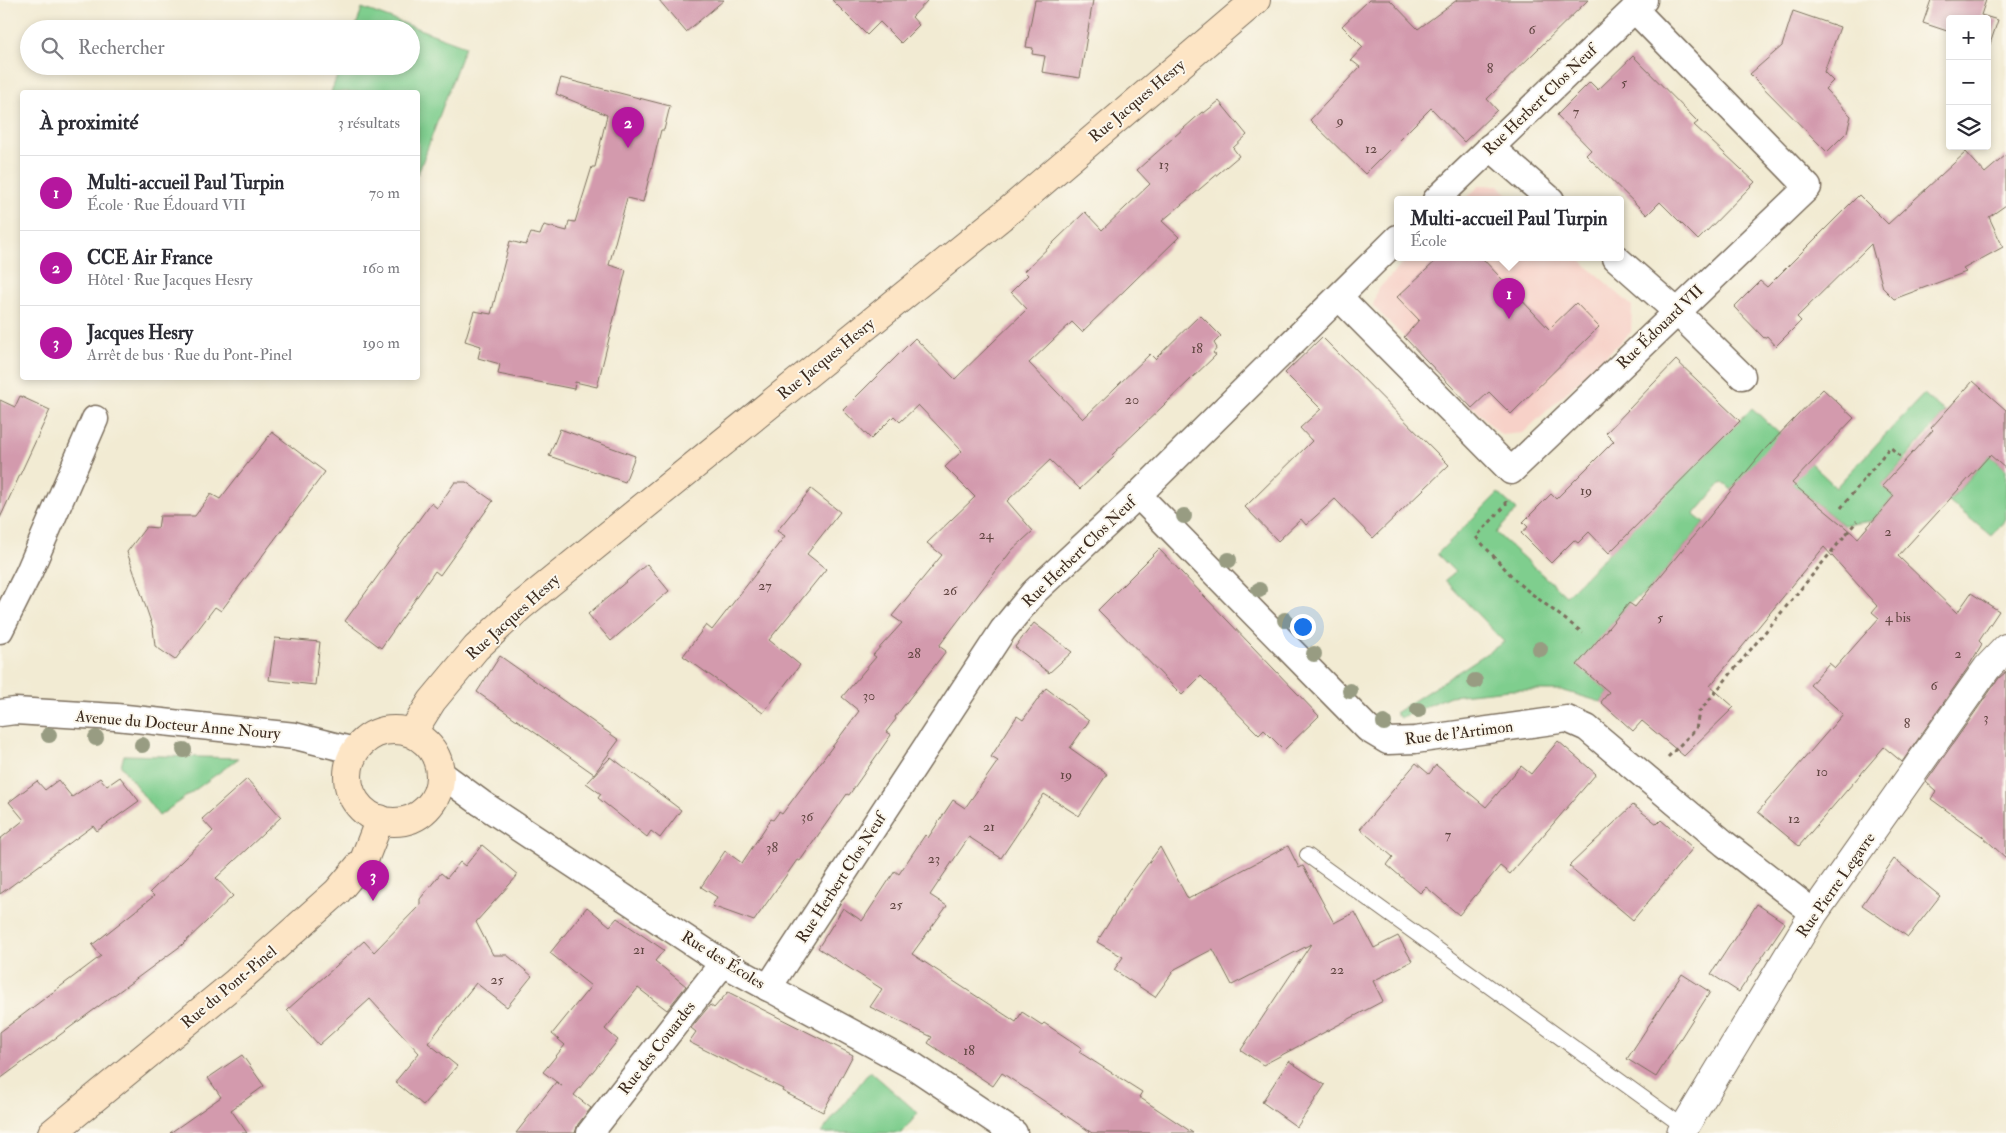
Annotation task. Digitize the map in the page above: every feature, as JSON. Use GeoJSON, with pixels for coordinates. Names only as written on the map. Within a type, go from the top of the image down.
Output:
{"type":"FeatureCollection","features":[{"type":"Feature","properties":{"kind":"main road","name":"Rue Jacques Hesry"},"geometry":{"type":"LineString","coordinates":[[412,733],[432,701],[476,648],[521,606],[1012,208],[1256,0]]}},
{"type":"Feature","properties":{"kind":"main road"},"geometry":{"type":"LineString","coordinates":[[396,730],[412,733],[426,743],[436,757],[440,773],[438,790],[429,806],[415,817],[398,822],[380,819],[362,809],[351,791],[348,770],[355,751],[366,739],[380,731],[396,730]]}},
{"type":"Feature","properties":{"kind":"main road","name":"Rue du Pont-Pinel"},"geometry":{"type":"LineString","coordinates":[[52,1133],[236,982],[337,892],[364,860],[380,819]]}},
{"type":"Feature","properties":{"kind":"street","name":"Rue Herbert Clos Neuf"},"geometry":{"type":"LineString","coordinates":[[1440,196],[1639,5]]}},
{"type":"Feature","properties":{"kind":"street","name":"Rue Édouard VII"},"geometry":{"type":"LineString","coordinates":[[1511,471],[1676,311],[1808,187],[1639,5]]}},
{"type":"Feature","properties":{"kind":"street"},"geometry":{"type":"LineString","coordinates":[[1490,147],[1545,196]]}},
{"type":"Feature","properties":{"kind":"street","name":"Rue Herbert Clos Neuf"},"geometry":{"type":"LineString","coordinates":[[768,988],[1004,630],[1034,592],[1138,495],[1394,242]]}},
{"type":"Feature","properties":{"kind":"street"},"geometry":{"type":"LineString","coordinates":[[1619,261],[1676,311],[1742,376]]}},
{"type":"Feature","properties":{"kind":"street"},"geometry":{"type":"LineString","coordinates":[[1338,296],[1511,471]]}},
{"type":"Feature","properties":{"kind":"street"},"geometry":{"type":"LineString","coordinates":[[0,630],[29,572],[95,419]]}},
{"type":"Feature","properties":{"kind":"street","name":"Rue de l'Artimon"},"geometry":{"type":"LineString","coordinates":[[1138,495],[1368,729],[1388,741],[1415,740],[1566,719],[1587,728],[1725,844],[1814,913]]}},
{"type":"Feature","properties":{"kind":"street","name":"Rue Pierre Legavre"},"geometry":{"type":"LineString","coordinates":[[1683,1130],[1814,913],[1987,668],[2006,648]]}},
{"type":"Feature","properties":{"kind":"street","name":"Avenue du Docteur Anne Noury"},"geometry":{"type":"LineString","coordinates":[[0,713],[15,711],[116,717],[295,736],[355,751]]}},
{"type":"Feature","properties":{"kind":"street","name":"Rue des Écoles"},"geometry":{"type":"LineString","coordinates":[[440,773],[481,803],[723,963],[915,1067],[1014,1133]]}},
{"type":"Feature","properties":{"kind":"street","name":"Rue des Couardes"},"geometry":{"type":"LineString","coordinates":[[590,1133],[723,963]]}},
{"type":"Feature","properties":{"kind":"lane"},"geometry":{"type":"LineString","coordinates":[[1307,855],[1683,1130]]}},
{"type":"Feature","properties":{"kind":"path"},"geometry":{"type":"LineString","coordinates":[[1841,508],[1890,447],[1901,457]]}},
{"type":"Feature","properties":{"kind":"path"},"geometry":{"type":"LineString","coordinates":[[1511,471],[1506,505],[1476,537],[1519,584],[1583,633]]}},
{"type":"Feature","properties":{"kind":"path"},"geometry":{"type":"LineString","coordinates":[[1648,778],[1696,729],[1699,712],[1857,521]]}},
{"type":"Feature","properties":{"kind":"shaded area"},"geometry":{"type":"Polygon","coordinates":[[[1480,185],[1499,186],[1510,196],[1469,196],[1480,185]]]}},
{"type":"Feature","properties":{"kind":"shaded area"},"geometry":{"type":"Polygon","coordinates":[[[1405,261],[1581,261],[1632,306],[1631,332],[1523,433],[1501,435],[1373,306],[1377,290],[1405,261]]]}},
{"type":"Feature","properties":{"kind":"green space"},"geometry":{"type":"Polygon","coordinates":[[[362,8],[395,20],[358,20],[362,8]]]}},
{"type":"Feature","properties":{"kind":"green space"},"geometry":{"type":"Polygon","coordinates":[[[420,29],[465,46],[420,169],[420,90],[332,90],[338,75],[420,75],[420,29]]]}},
{"type":"Feature","properties":{"kind":"green space"},"geometry":{"type":"Polygon","coordinates":[[[1924,394],[1945,412],[1882,486],[1894,496],[1872,521],[1843,525],[1760,457],[1732,490],[1722,482],[1694,515],[1704,523],[1649,590],[1629,603],[1578,665],[1609,692],[1601,702],[1561,690],[1509,690],[1450,696],[1400,718],[1395,713],[1504,642],[1445,580],[1455,572],[1437,554],[1498,493],[1517,510],[1496,533],[1566,596],[1752,408],[1836,487],[1924,394]]]}},
{"type":"Feature","properties":{"kind":"green space"},"geometry":{"type":"Polygon","coordinates":[[[1990,455],[2006,469],[2006,519],[1991,536],[1949,501],[1990,455]]]}},
{"type":"Feature","properties":{"kind":"green space"},"geometry":{"type":"Polygon","coordinates":[[[124,755],[239,758],[159,816],[121,766],[124,755]]]}},
{"type":"Feature","properties":{"kind":"green space"},"geometry":{"type":"Polygon","coordinates":[[[870,1071],[918,1113],[902,1133],[821,1133],[870,1071]]]}},
{"type":"Feature","properties":{"kind":"building"},"geometry":{"type":"Polygon","coordinates":[[[659,0],[724,0],[686,32],[659,0]]]}},
{"type":"Feature","properties":{"kind":"building"},"geometry":{"type":"Polygon","coordinates":[[[832,0],[928,0],[912,17],[919,25],[901,43],[880,22],[867,35],[832,0]]]}},
{"type":"Feature","properties":{"kind":"building"},"geometry":{"type":"Polygon","coordinates":[[[1035,0],[1093,0],[1080,78],[1042,72],[1045,56],[1032,54],[1033,48],[1026,47],[1035,0]]]}},
{"type":"Feature","properties":{"kind":"building"},"geometry":{"type":"Polygon","coordinates":[[[1369,0],[1390,0],[1418,29],[1457,0],[1588,0],[1487,99],[1497,110],[1464,142],[1431,108],[1365,174],[1310,120],[1360,67],[1351,60],[1363,47],[1342,26],[1369,0]]]}},
{"type":"Feature","properties":{"kind":"building"},"geometry":{"type":"Polygon","coordinates":[[[1931,0],[1986,0],[1981,15],[1946,15],[1946,31],[1923,23],[1931,0]]]}},
{"type":"Feature","properties":{"kind":"building"},"geometry":{"type":"Polygon","coordinates":[[[1793,11],[1840,27],[1824,72],[1833,81],[1825,89],[1851,116],[1847,132],[1827,152],[1750,74],[1782,46],[1793,11]]]}},
{"type":"Feature","properties":{"kind":"building"},"geometry":{"type":"Polygon","coordinates":[[[1991,18],[1998,20],[1991,41],[1991,18]]]}},
{"type":"Feature","properties":{"kind":"building"},"geometry":{"type":"Polygon","coordinates":[[[1633,56],[1698,122],[1694,125],[1755,182],[1698,240],[1660,202],[1647,215],[1586,155],[1591,150],[1557,115],[1590,82],[1598,90],[1633,56]]]}},
{"type":"Feature","properties":{"kind":"building"},"geometry":{"type":"Polygon","coordinates":[[[561,78],[670,106],[664,130],[661,130],[643,202],[627,198],[609,265],[626,270],[597,387],[575,382],[574,389],[498,374],[500,364],[478,358],[481,346],[465,341],[474,311],[491,314],[510,241],[526,245],[531,233],[540,235],[544,225],[567,231],[569,221],[575,222],[592,167],[595,167],[607,115],[556,94],[561,78]]]}},
{"type":"Feature","properties":{"kind":"building"},"geometry":{"type":"Polygon","coordinates":[[[1219,101],[1247,135],[1233,148],[1239,156],[1162,221],[1179,237],[1082,332],[1072,322],[1029,363],[1083,419],[1150,354],[1155,359],[1200,315],[1221,336],[1214,343],[1217,348],[1213,353],[1216,355],[1112,455],[1114,457],[1080,489],[1050,460],[1007,501],[1033,531],[1012,550],[939,646],[946,651],[895,717],[896,719],[886,732],[891,735],[849,795],[847,794],[800,861],[797,860],[754,921],[712,906],[717,897],[701,887],[725,851],[742,863],[771,819],[773,820],[779,812],[782,814],[859,711],[842,697],[876,657],[873,655],[902,623],[892,616],[942,555],[927,543],[975,497],[945,467],[962,451],[918,405],[900,422],[894,416],[871,439],[843,410],[915,338],[955,379],[1027,309],[1011,292],[1028,275],[1024,271],[1085,212],[1102,230],[1150,184],[1137,170],[1202,112],[1204,113],[1219,101]]]}},
{"type":"Feature","properties":{"kind":"building"},"geometry":{"type":"Polygon","coordinates":[[[1966,152],[1985,173],[2006,155],[2006,205],[1989,217],[2003,247],[1963,269],[1966,272],[1894,299],[1883,288],[1871,244],[1797,317],[1801,321],[1776,346],[1767,336],[1764,338],[1734,307],[1760,281],[1767,287],[1859,195],[1888,224],[1966,152]]]}},
{"type":"Feature","properties":{"kind":"building"},"geometry":{"type":"Polygon","coordinates":[[[1436,261],[1485,261],[1549,329],[1576,303],[1599,327],[1511,414],[1489,392],[1472,408],[1404,337],[1419,320],[1397,297],[1436,261]]]}},
{"type":"Feature","properties":{"kind":"building"},"geometry":{"type":"Polygon","coordinates":[[[1322,337],[1449,465],[1373,538],[1335,499],[1306,525],[1301,519],[1278,541],[1245,507],[1312,441],[1300,428],[1321,409],[1285,373],[1322,337]]]}},
{"type":"Feature","properties":{"kind":"building"},"geometry":{"type":"Polygon","coordinates":[[[1676,360],[1740,421],[1609,553],[1589,532],[1578,543],[1574,540],[1551,563],[1521,533],[1528,527],[1523,522],[1551,494],[1556,499],[1614,441],[1606,433],[1676,360]]]}},
{"type":"Feature","properties":{"kind":"building"},"geometry":{"type":"Polygon","coordinates":[[[1973,381],[2006,410],[2006,469],[1990,455],[1898,556],[1957,613],[1971,593],[1999,611],[1979,641],[1982,644],[1967,669],[1902,762],[1884,747],[1799,846],[1758,812],[1843,714],[1810,685],[1829,663],[1835,668],[1879,618],[1872,612],[1877,606],[1824,547],[1710,686],[1734,707],[1684,756],[1642,721],[1633,731],[1601,702],[1609,692],[1577,665],[1629,603],[1635,607],[1766,448],[1823,389],[1854,418],[1792,483],[1858,538],[1894,496],[1882,486],[1933,430],[1931,428],[1973,381]]]}},
{"type":"Feature","properties":{"kind":"building"},"geometry":{"type":"Polygon","coordinates":[[[20,396],[50,410],[0,518],[0,400],[15,407],[20,396]]]}},
{"type":"Feature","properties":{"kind":"building"},"geometry":{"type":"Polygon","coordinates":[[[560,429],[635,456],[625,482],[549,456],[560,429]]]}},
{"type":"Feature","properties":{"kind":"building"},"geometry":{"type":"Polygon","coordinates":[[[272,432],[325,472],[221,611],[215,607],[175,660],[155,646],[153,628],[127,552],[146,527],[158,528],[160,516],[195,516],[211,494],[220,499],[272,432]]]}},
{"type":"Feature","properties":{"kind":"building"},"geometry":{"type":"Polygon","coordinates":[[[455,482],[466,482],[493,501],[440,575],[435,571],[381,648],[345,621],[431,503],[437,508],[455,482]]]}},
{"type":"Feature","properties":{"kind":"building"},"geometry":{"type":"Polygon","coordinates":[[[811,489],[840,512],[807,554],[826,569],[769,640],[800,665],[763,713],[683,656],[706,625],[712,630],[785,536],[777,531],[811,489]]]}},
{"type":"Feature","properties":{"kind":"building"},"geometry":{"type":"Polygon","coordinates":[[[1159,549],[1319,716],[1284,750],[1264,730],[1259,735],[1201,676],[1182,695],[1098,610],[1159,549]]]}},
{"type":"Feature","properties":{"kind":"building"},"geometry":{"type":"Polygon","coordinates":[[[647,564],[669,591],[611,641],[588,614],[647,564]]]}},
{"type":"Feature","properties":{"kind":"building"},"geometry":{"type":"Polygon","coordinates":[[[1034,623],[1072,652],[1049,673],[1015,647],[1034,623]]]}},
{"type":"Feature","properties":{"kind":"building"},"geometry":{"type":"Polygon","coordinates":[[[275,638],[320,642],[315,685],[269,680],[275,638]]]}},
{"type":"Feature","properties":{"kind":"building"},"geometry":{"type":"Polygon","coordinates":[[[500,656],[619,740],[594,774],[477,692],[500,656]]]}},
{"type":"Feature","properties":{"kind":"building"},"geometry":{"type":"Polygon","coordinates":[[[2006,672],[2006,858],[1982,836],[1931,799],[1936,791],[1926,782],[1999,678],[2006,672]]]}},
{"type":"Feature","properties":{"kind":"building"},"geometry":{"type":"Polygon","coordinates":[[[1046,688],[1089,721],[1070,748],[1107,774],[1079,816],[1044,794],[1001,858],[969,837],[930,895],[947,906],[912,954],[1016,1022],[1022,1012],[1042,1025],[1044,1023],[1082,1048],[1079,1052],[1142,1092],[1139,1097],[1193,1133],[1092,1133],[1002,1073],[993,1086],[928,1043],[932,1037],[870,1007],[882,989],[818,948],[843,908],[862,921],[895,871],[899,874],[925,835],[928,838],[953,800],[965,808],[998,761],[991,757],[1017,716],[1023,720],[1046,688]]]}},
{"type":"Feature","properties":{"kind":"building"},"geometry":{"type":"Polygon","coordinates":[[[1558,741],[1596,774],[1510,874],[1500,866],[1459,915],[1426,887],[1420,893],[1387,865],[1393,857],[1360,829],[1416,763],[1429,774],[1436,765],[1486,807],[1521,766],[1531,774],[1558,741]]]}},
{"type":"Feature","properties":{"kind":"building"},"geometry":{"type":"Polygon","coordinates":[[[611,757],[681,810],[660,838],[651,831],[647,837],[598,798],[601,794],[586,783],[611,757]]]}},
{"type":"Feature","properties":{"kind":"building"},"geometry":{"type":"Polygon","coordinates":[[[120,777],[139,801],[97,831],[93,826],[0,894],[0,839],[24,820],[9,802],[37,781],[45,790],[58,780],[72,797],[100,778],[107,786],[120,777]]]}},
{"type":"Feature","properties":{"kind":"building"},"geometry":{"type":"Polygon","coordinates":[[[247,779],[281,817],[216,878],[233,896],[182,945],[0,1079],[0,1032],[101,956],[92,945],[154,896],[150,892],[213,831],[202,819],[247,779]]]}},
{"type":"Feature","properties":{"kind":"building"},"geometry":{"type":"Polygon","coordinates":[[[1633,805],[1657,824],[1661,820],[1693,848],[1633,920],[1569,866],[1633,805]]]}},
{"type":"Feature","properties":{"kind":"building"},"geometry":{"type":"Polygon","coordinates":[[[482,845],[518,875],[476,922],[493,955],[507,955],[532,976],[507,1007],[476,983],[428,1043],[457,1066],[423,1105],[395,1082],[419,1053],[370,999],[319,1045],[287,1010],[364,941],[374,952],[420,905],[420,899],[441,873],[447,878],[460,862],[465,866],[482,845]]]}},
{"type":"Feature","properties":{"kind":"building"},"geometry":{"type":"Polygon","coordinates":[[[1288,846],[1299,868],[1303,866],[1334,923],[1355,912],[1374,948],[1398,936],[1412,961],[1373,981],[1383,1001],[1263,1065],[1241,1050],[1311,944],[1232,985],[1213,949],[1175,969],[1155,997],[1114,970],[1123,957],[1097,942],[1131,887],[1160,847],[1188,899],[1288,846]]]}},
{"type":"Feature","properties":{"kind":"building"},"geometry":{"type":"Polygon","coordinates":[[[1894,859],[1940,896],[1908,937],[1862,905],[1894,859]]]}},
{"type":"Feature","properties":{"kind":"building"},"geometry":{"type":"Polygon","coordinates":[[[1757,904],[1785,923],[1739,992],[1711,974],[1757,904]]]}},
{"type":"Feature","properties":{"kind":"building"},"geometry":{"type":"Polygon","coordinates":[[[587,907],[610,926],[617,918],[664,950],[655,961],[686,986],[667,1010],[638,988],[605,1029],[618,1040],[574,1095],[591,1108],[578,1124],[575,1133],[516,1133],[556,1082],[562,1086],[543,1072],[565,1045],[552,1034],[591,986],[550,953],[587,907]]]}},
{"type":"Feature","properties":{"kind":"building"},"geometry":{"type":"Polygon","coordinates":[[[1682,974],[1710,992],[1656,1077],[1627,1059],[1682,974]]]}},
{"type":"Feature","properties":{"kind":"building"},"geometry":{"type":"Polygon","coordinates":[[[728,992],[853,1055],[823,1112],[782,1091],[783,1089],[689,1042],[696,1032],[691,1028],[710,1005],[714,1008],[728,992]]]}},
{"type":"Feature","properties":{"kind":"building"},"geometry":{"type":"Polygon","coordinates":[[[242,1055],[264,1086],[231,1110],[247,1133],[170,1133],[221,1097],[208,1078],[242,1055]]]}},
{"type":"Feature","properties":{"kind":"building"},"geometry":{"type":"Polygon","coordinates":[[[1289,1061],[1325,1085],[1297,1127],[1262,1102],[1289,1061]]]}},
{"type":"Feature","properties":{"kind":"place","name":"CCE Air France"},"geometry":{"type":"Point","coordinates":[628,148]}},
{"type":"Feature","properties":{"kind":"place","name":"Multi-accueil Paul Turpin"},"geometry":{"type":"Point","coordinates":[1509,319]}},
{"type":"Feature","properties":{"kind":"place","name":"Jacques Hesry"},"geometry":{"type":"Point","coordinates":[373,901]}}]}
